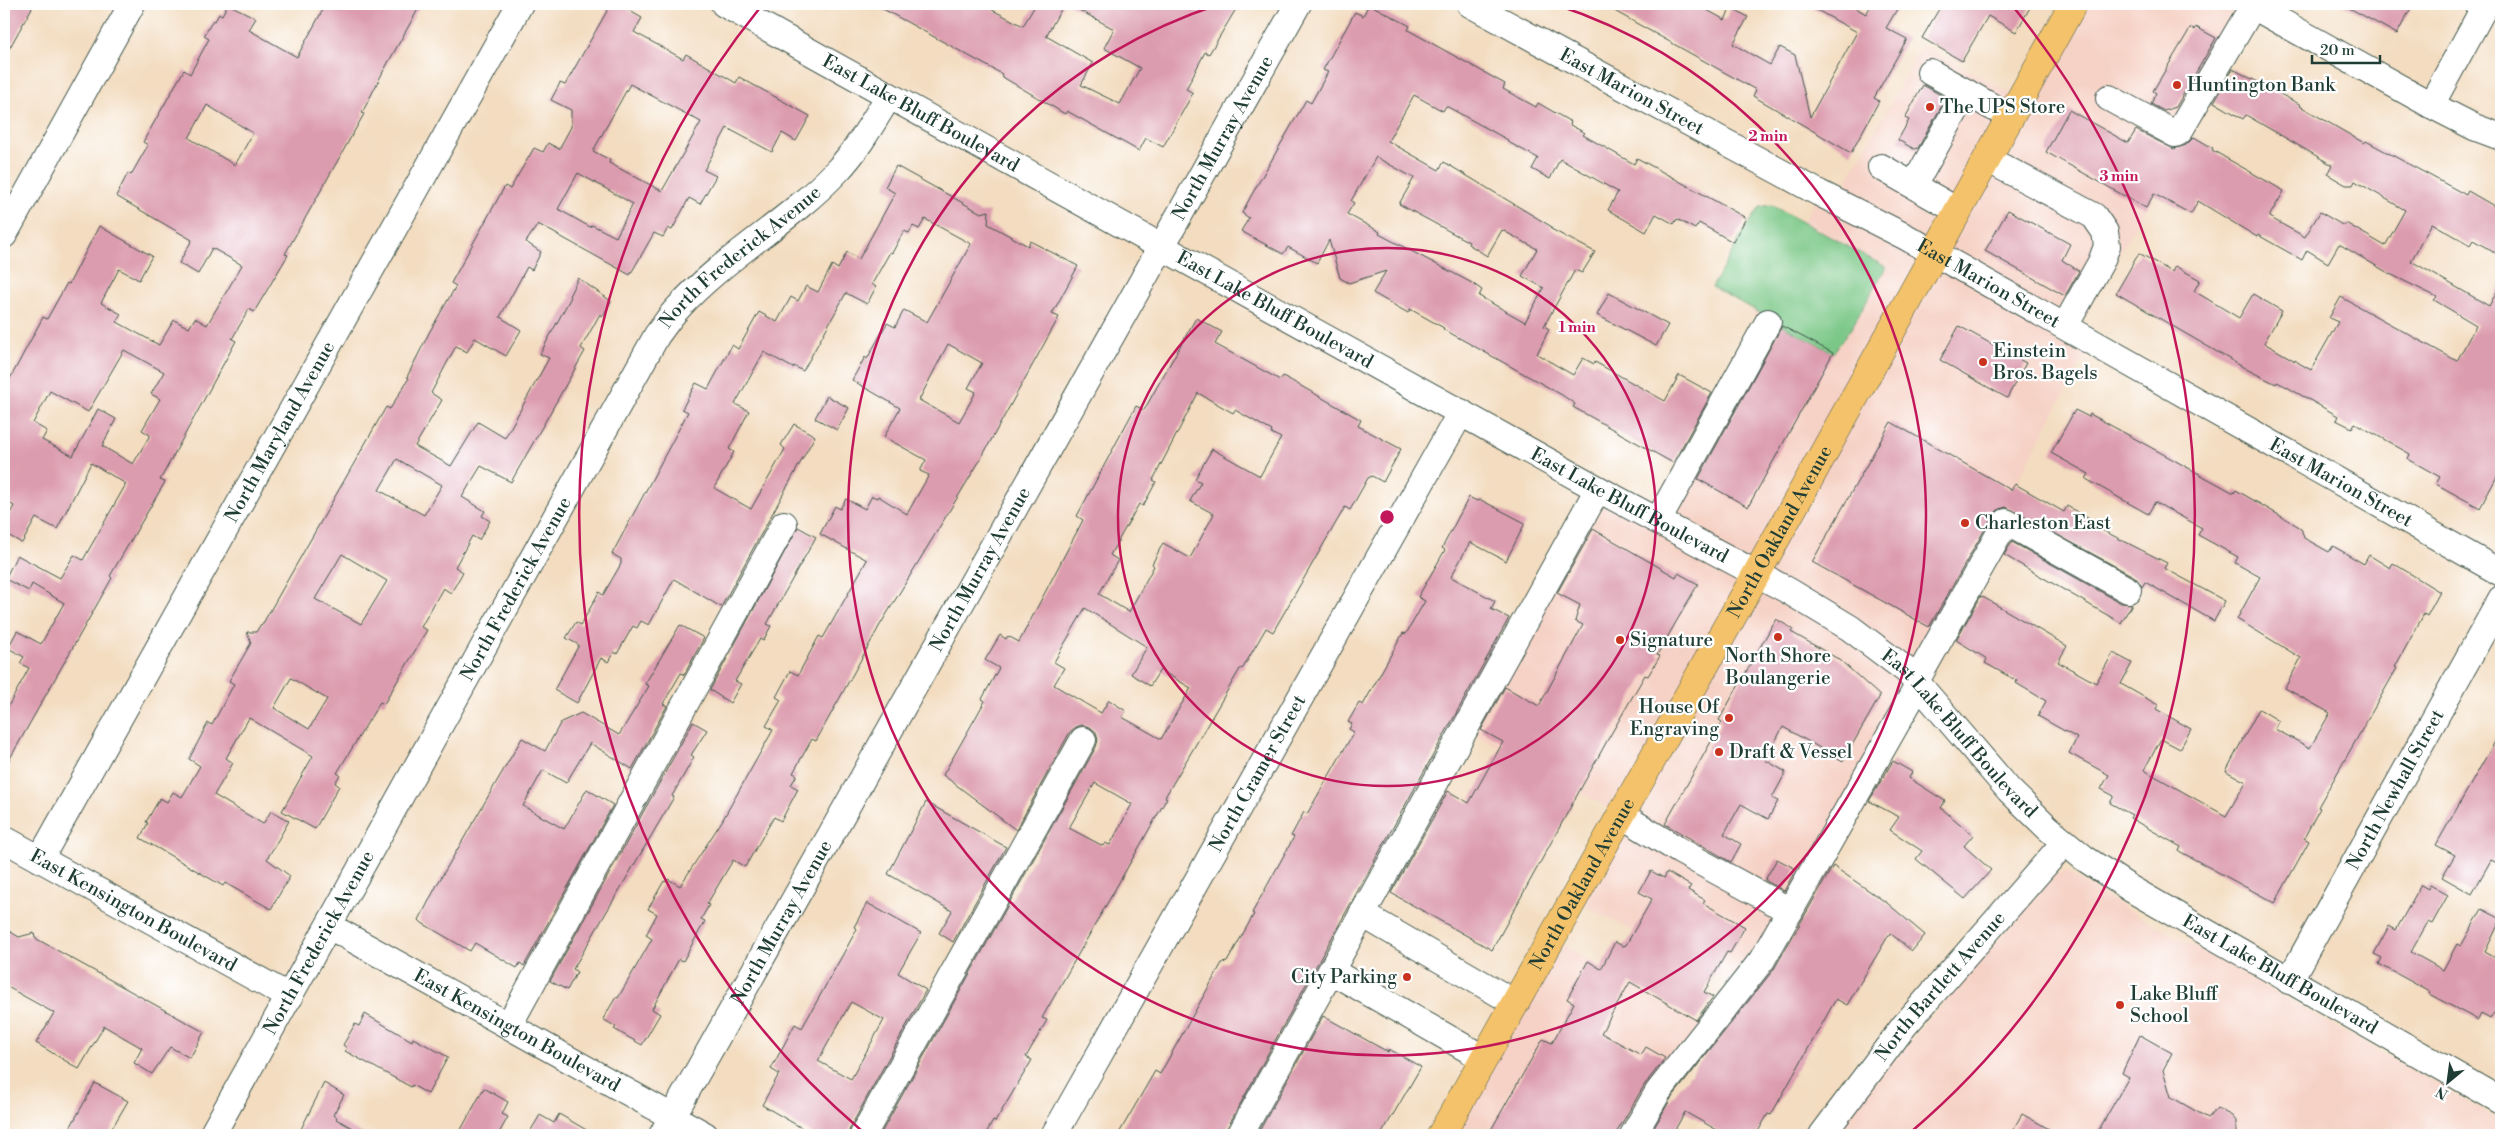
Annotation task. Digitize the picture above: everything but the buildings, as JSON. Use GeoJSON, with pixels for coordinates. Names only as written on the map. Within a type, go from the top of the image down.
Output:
{"type":"FeatureCollection","features":[{"type":"Feature","properties":{"kind":"main road","name":"North Oakland Avenue"},"geometry":{"type":"LineString","coordinates":[[1440,1135],[1757,573],[2074,4]]}},
{"type":"Feature","properties":{"kind":"street"},"geometry":{"type":"LineString","coordinates":[[4,235],[132,4]]}},
{"type":"Feature","properties":{"kind":"street","name":"North Maryland Avenue"},"geometry":{"type":"LineString","coordinates":[[40,859],[520,4]]}},
{"type":"Feature","properties":{"kind":"street","name":"East Lake Bluff Boulevard"},"geometry":{"type":"LineString","coordinates":[[724,4],[1162,245],[1598,489],[1659,519],[1757,573],[1850,628],[1906,670],[2009,790],[2064,843],[2131,889],[2501,1101]]}},
{"type":"Feature","properties":{"kind":"street","name":"North Murray Avenue"},"geometry":{"type":"LineString","coordinates":[[667,1126],[1298,4]]}},
{"type":"Feature","properties":{"kind":"street","name":"East Marion Street"},"geometry":{"type":"LineString","coordinates":[[1470,4],[1819,193],[1935,253],[2501,573]]}},
{"type":"Feature","properties":{"kind":"street"},"geometry":{"type":"LineString","coordinates":[[2109,98],[2175,134],[2179,132],[2252,4],[2431,105],[2474,127],[2501,137]]}},
{"type":"Feature","properties":{"kind":"street"},"geometry":{"type":"LineString","coordinates":[[2431,105],[2486,4]]}},
{"type":"Feature","properties":{"kind":"street"},"geometry":{"type":"LineString","coordinates":[[1930,72],[2010,117]]}},
{"type":"Feature","properties":{"kind":"street"},"geometry":{"type":"LineString","coordinates":[[1914,185],[1966,92]]}},
{"type":"Feature","properties":{"kind":"street","name":"North Frederick Avenue"},"geometry":{"type":"LineString","coordinates":[[212,1135],[657,335],[678,308],[705,282],[798,208],[838,171],[863,138],[889,96]]}},
{"type":"Feature","properties":{"kind":"street"},"geometry":{"type":"LineString","coordinates":[[1987,159],[2094,216],[2105,232],[2108,246],[2065,326]]}},
{"type":"Feature","properties":{"kind":"street"},"geometry":{"type":"LineString","coordinates":[[1881,167],[1958,211]]}},
{"type":"Feature","properties":{"kind":"street"},"geometry":{"type":"LineString","coordinates":[[1659,519],[1768,322]]}},
{"type":"Feature","properties":{"kind":"street","name":"North Cramer Street"},"geometry":{"type":"LineString","coordinates":[[1054,1135],[1461,412]]}},
{"type":"Feature","properties":{"kind":"street"},"geometry":{"type":"LineString","coordinates":[[1240,1135],[1598,489]]}},
{"type":"Feature","properties":{"kind":"street"},"geometry":{"type":"LineString","coordinates":[[1633,1135],[1658,1092],[1762,960],[2006,522],[2128,590]]}},
{"type":"Feature","properties":{"kind":"street"},"geometry":{"type":"LineString","coordinates":[[509,1025],[784,524]]}},
{"type":"Feature","properties":{"kind":"street","name":"North Newhall Street"},"geometry":{"type":"LineString","coordinates":[[2289,981],[2501,599]]}},
{"type":"Feature","properties":{"kind":"street"},"geometry":{"type":"LineString","coordinates":[[863,1135],[1083,740]]}},
{"type":"Feature","properties":{"kind":"street"},"geometry":{"type":"LineString","coordinates":[[1621,815],[1680,851],[1790,911]]}},
{"type":"Feature","properties":{"kind":"street","name":"East Kensington Boulevard"},"geometry":{"type":"LineString","coordinates":[[4,839],[290,997]]}},
{"type":"Feature","properties":{"kind":"street","name":"North Bartlett Avenue"},"geometry":{"type":"LineString","coordinates":[[1822,1135],[1904,1026],[2064,843]]}},
{"type":"Feature","properties":{"kind":"street"},"geometry":{"type":"LineString","coordinates":[[1362,914],[1515,1002]]}},
{"type":"Feature","properties":{"kind":"street","name":"East Kensington Boulevard"},"geometry":{"type":"LineString","coordinates":[[329,926],[509,1025],[667,1126],[705,1135]]}},
{"type":"Feature","properties":{"kind":"street"},"geometry":{"type":"LineString","coordinates":[[1331,971],[1484,1058]]}},
{"type":"Feature","properties":{"kind":"shaded area"},"geometry":{"type":"Polygon","coordinates":[[[2073,4],[2260,4],[2076,331],[2093,341],[1912,676],[1739,989],[1573,899],[1621,815],[1465,728],[1598,489],[1653,516],[1763,319],[1752,314],[1819,193],[1836,201],[1922,45],[2020,98],[2073,4]]]}},
{"type":"Feature","properties":{"kind":"shaded area","name":"Lake Bluff School"},"geometry":{"type":"Polygon","coordinates":[[[2065,871],[2123,907],[2501,1120],[2501,1135],[1837,1135],[1856,1104],[2054,875],[2065,871]]]}},
{"type":"Feature","properties":{"kind":"shaded area"},"geometry":{"type":"Polygon","coordinates":[[[1552,938],[1707,1029],[1633,1135],[1441,1135],[1552,938]]]}},
{"type":"Feature","properties":{"kind":"green space"},"geometry":{"type":"Polygon","coordinates":[[[1771,205],[1886,267],[1852,327],[1833,353],[1712,287],[1745,229],[1760,207],[1771,205]]]}},
{"type":"Feature","properties":{"kind":"place","name":"Huntington Bank"},"geometry":{"type":"Point","coordinates":[2177,85]}},
{"type":"Feature","properties":{"kind":"place","name":"The UPS Store"},"geometry":{"type":"Point","coordinates":[1930,107]}},
{"type":"Feature","properties":{"kind":"place","name":"Einstein Bros. Bagels"},"geometry":{"type":"Point","coordinates":[1983,362]}},
{"type":"Feature","properties":{"kind":"place","name":"Charleston East"},"geometry":{"type":"Point","coordinates":[1965,523]}},
{"type":"Feature","properties":{"kind":"place","name":"North Shore Boulangerie"},"geometry":{"type":"Point","coordinates":[1778,637]}},
{"type":"Feature","properties":{"kind":"place","name":"Signature"},"geometry":{"type":"Point","coordinates":[1620,640]}},
{"type":"Feature","properties":{"kind":"place","name":"House Of Engraving"},"geometry":{"type":"Point","coordinates":[1729,718]}},
{"type":"Feature","properties":{"kind":"place","name":"Draft & Vessel"},"geometry":{"type":"Point","coordinates":[1719,752]}},
{"type":"Feature","properties":{"kind":"place","name":"City Parking"},"geometry":{"type":"Point","coordinates":[1407,977]}},
{"type":"Feature","properties":{"kind":"place","name":"Lake Bluff School"},"geometry":{"type":"Point","coordinates":[2120,1005]}}]}
